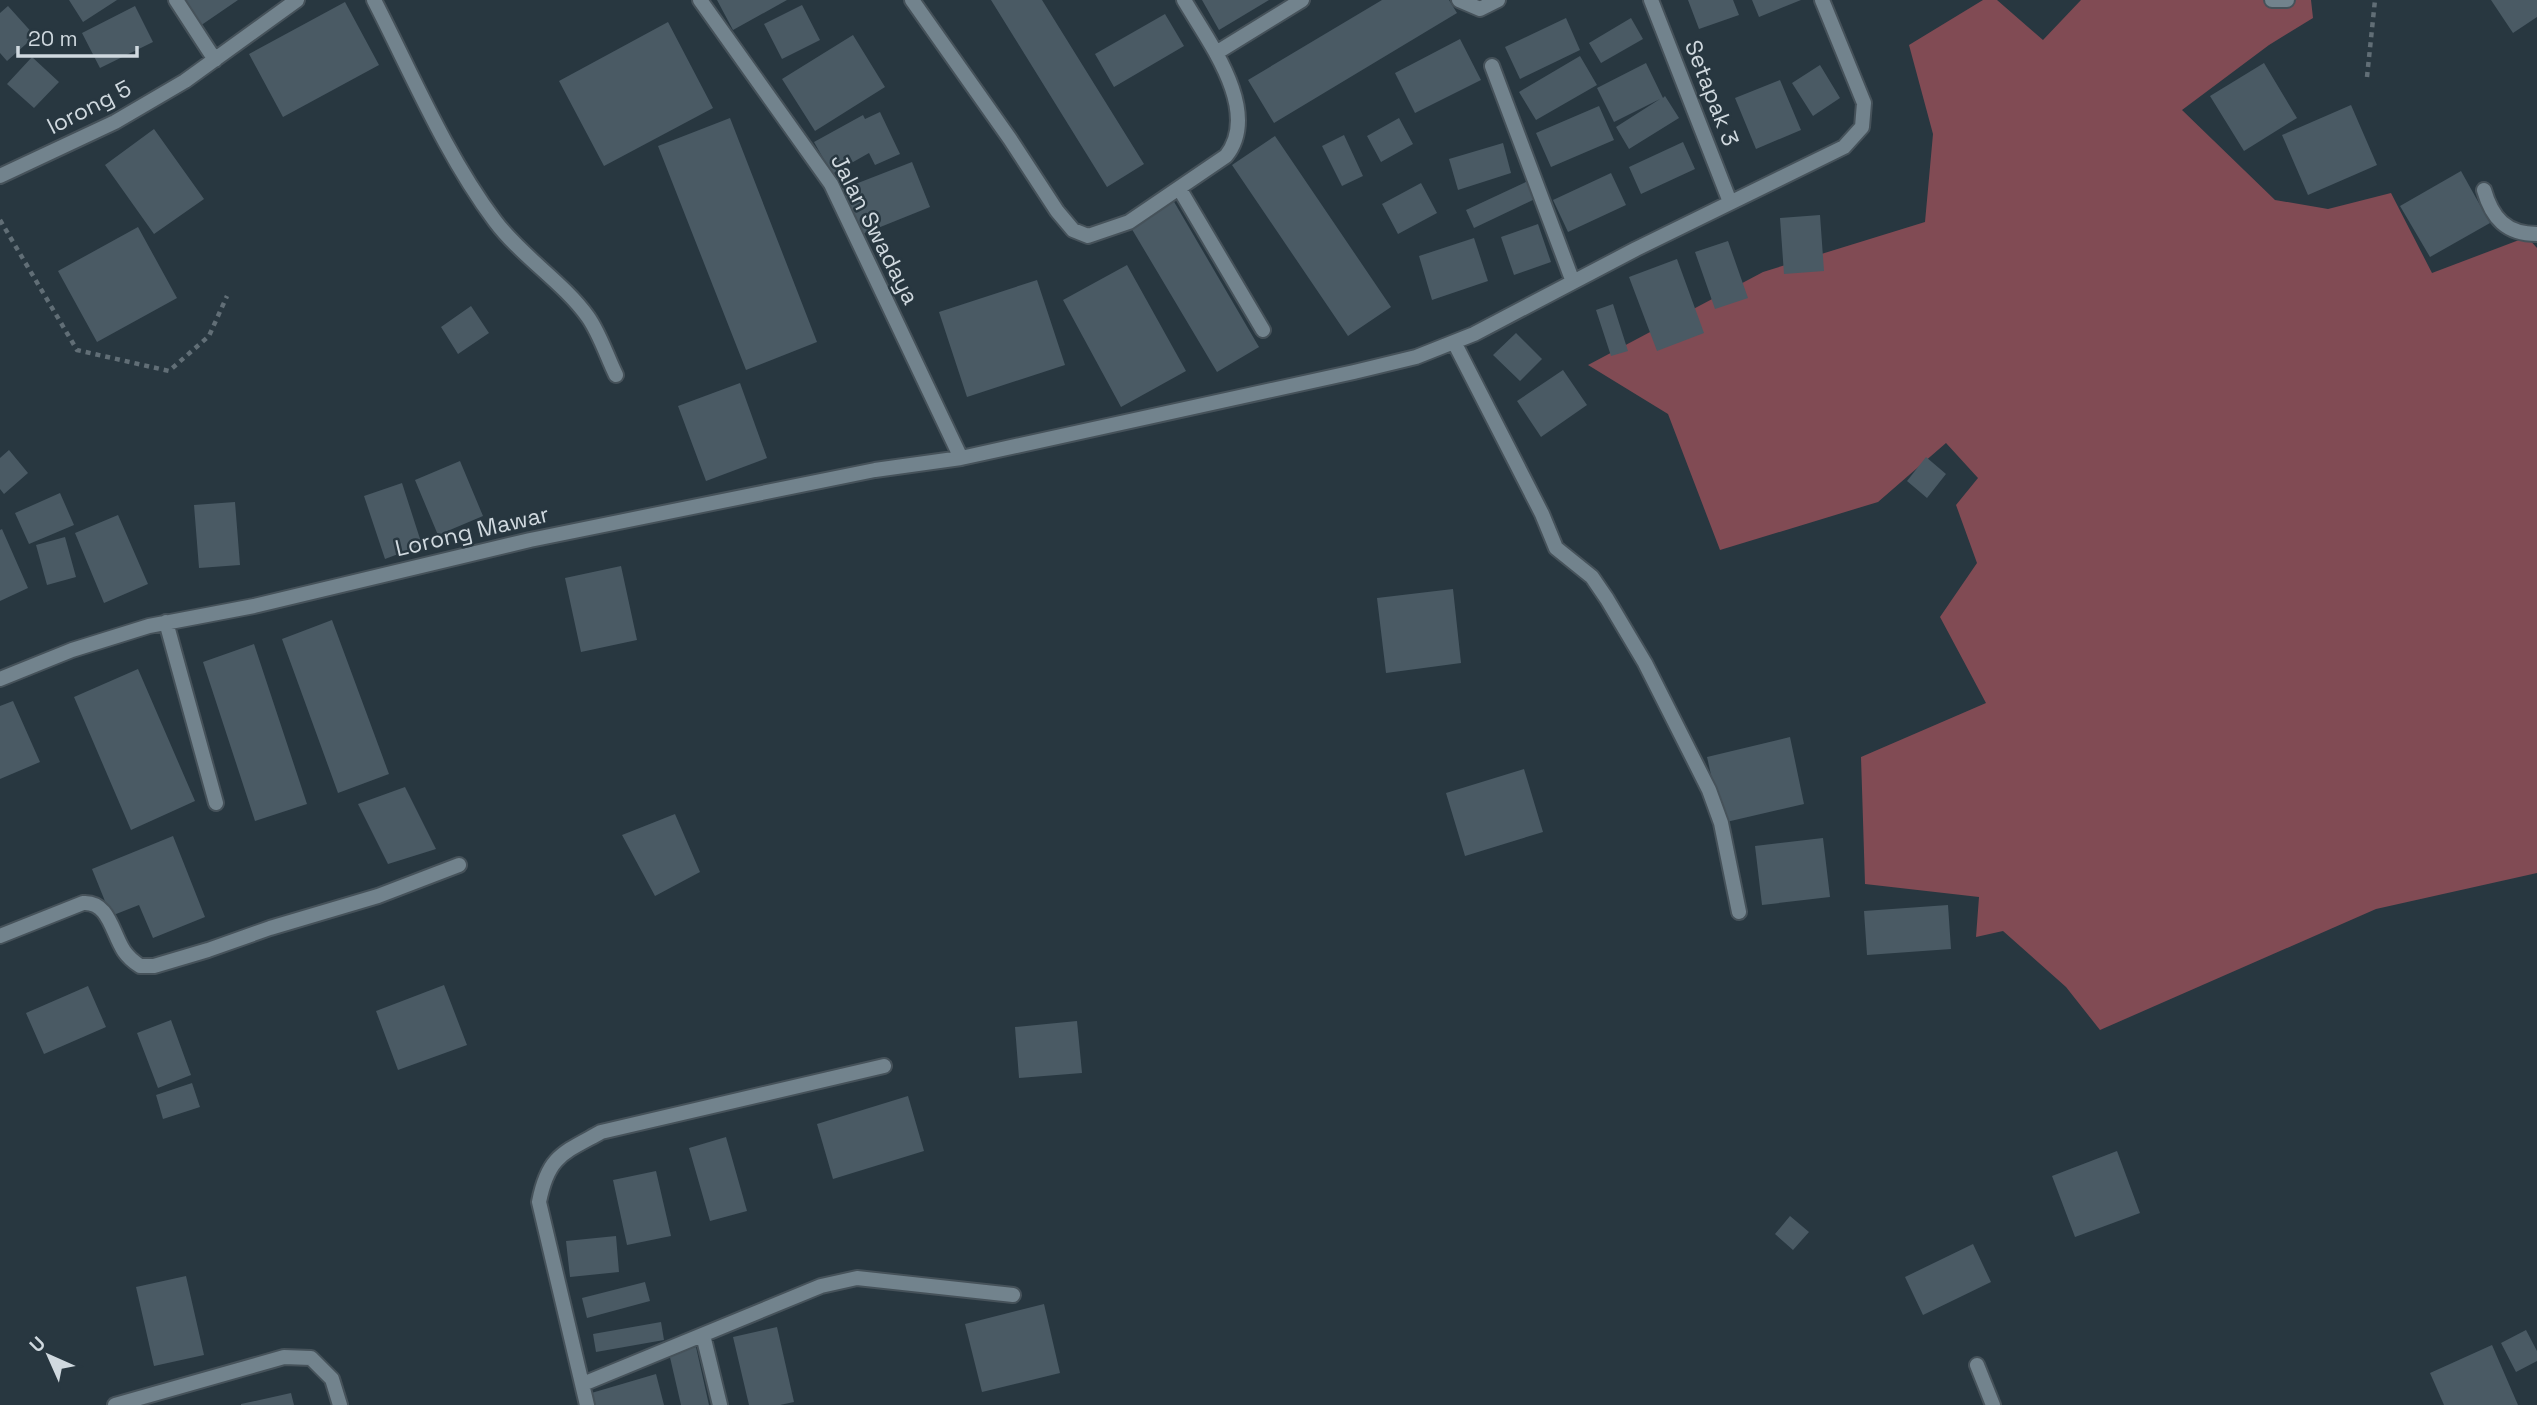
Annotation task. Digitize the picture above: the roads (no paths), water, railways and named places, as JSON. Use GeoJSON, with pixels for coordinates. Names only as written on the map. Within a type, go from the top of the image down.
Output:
{"type":"FeatureCollection","features":[{"type":"Feature","properties":{"kind":"street"},"geometry":{"type":"LineString","coordinates":[[176,0],[215,60]]}},
{"type":"Feature","properties":{"kind":"street","name":"lorong 5"},"geometry":{"type":"LineString","coordinates":[[0,176],[115,122],[185,81],[297,0]]}},
{"type":"Feature","properties":{"kind":"street"},"geometry":{"type":"LineString","coordinates":[[374,0],[464,173],[496,222],[535,265],[563,288],[589,318],[616,375]]}},
{"type":"Feature","properties":{"kind":"street","name":"Jalan Swadaya"},"geometry":{"type":"LineString","coordinates":[[701,0],[831,184],[961,458]]}},
{"type":"Feature","properties":{"kind":"street"},"geometry":{"type":"LineString","coordinates":[[912,0],[1010,139],[1057,212],[1073,230],[1088,236],[1129,222],[1226,156],[1237,137],[1238,106],[1216,53],[1184,0]]}},
{"type":"Feature","properties":{"kind":"street"},"geometry":{"type":"LineString","coordinates":[[1216,53],[1302,0]]}},
{"type":"Feature","properties":{"kind":"street"},"geometry":{"type":"LineString","coordinates":[[1459,0],[1479,9],[1498,0]]}},
{"type":"Feature","properties":{"kind":"street","name":"Setapak 3"},"geometry":{"type":"LineString","coordinates":[[1651,0],[1730,202]]}},
{"type":"Feature","properties":{"kind":"street","name":"Lorong Mawar"},"geometry":{"type":"LineString","coordinates":[[0,679],[72,650],[166,622],[254,606],[530,540],[875,470],[961,458],[1354,372],[1416,356],[1454,342],[1844,147],[1862,127],[1864,103],[1822,0]]}},
{"type":"Feature","properties":{"kind":"street"},"geometry":{"type":"LineString","coordinates":[[2272,0],[2287,0]]}},
{"type":"Feature","properties":{"kind":"street"},"geometry":{"type":"LineString","coordinates":[[1492,66],[1573,282]]}},
{"type":"Feature","properties":{"kind":"street"},"geometry":{"type":"LineString","coordinates":[[1179,188],[1263,330]]}},
{"type":"Feature","properties":{"kind":"street"},"geometry":{"type":"LineString","coordinates":[[2484,190],[2490,210],[2506,226],[2517,232],[2537,234]]}},
{"type":"Feature","properties":{"kind":"street"},"geometry":{"type":"LineString","coordinates":[[1454,342],[1542,514],[1556,548],[1592,577],[1607,599],[1645,663],[1709,790],[1721,823],[1739,912]]}},
{"type":"Feature","properties":{"kind":"street"},"geometry":{"type":"LineString","coordinates":[[166,622],[216,803]]}},
{"type":"Feature","properties":{"kind":"street"},"geometry":{"type":"LineString","coordinates":[[0,936],[83,903],[91,903],[100,907],[106,915],[127,955],[140,966],[154,966],[378,896],[459,865]]}},
{"type":"Feature","properties":{"kind":"street"},"geometry":{"type":"LineString","coordinates":[[587,1405],[539,1202],[544,1177],[560,1154],[601,1132],[884,1066]]}},
{"type":"Feature","properties":{"kind":"street"},"geometry":{"type":"LineString","coordinates":[[583,1384],[821,1286],[857,1278],[1013,1294]]}},
{"type":"Feature","properties":{"kind":"street"},"geometry":{"type":"LineString","coordinates":[[703,1335],[720,1405]]}},
{"type":"Feature","properties":{"kind":"street"},"geometry":{"type":"LineString","coordinates":[[116,1405],[284,1357],[311,1358],[332,1379],[341,1405]]}},
{"type":"Feature","properties":{"kind":"street"},"geometry":{"type":"LineString","coordinates":[[1977,1365],[1993,1405]]}}]}
